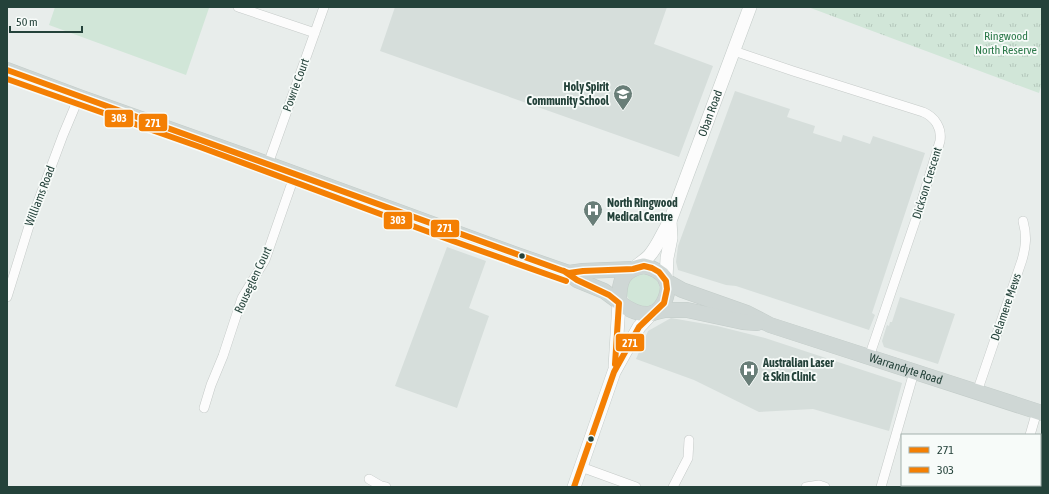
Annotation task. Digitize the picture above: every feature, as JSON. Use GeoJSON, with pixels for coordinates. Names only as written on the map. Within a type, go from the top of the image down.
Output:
{"type":"FeatureCollection","features":[{"type":"Feature","properties":{"kind":"main road","name":"Oban Road"},"geometry":{"type":"LineString","coordinates":[[634,268],[649,256],[670,221],[750,7]]}},
{"type":"Feature","properties":{"kind":"main road"},"geometry":{"type":"LineString","coordinates":[[7,70],[569,273],[577,280],[604,292],[638,313],[652,313]]}},
{"type":"Feature","properties":{"kind":"main road","name":"Oban Road"},"geometry":{"type":"LineString","coordinates":[[666,280],[667,258],[671,238],[670,221]]}},
{"type":"Feature","properties":{"kind":"main road"},"geometry":{"type":"LineString","coordinates":[[569,273],[644,266],[659,272],[666,280],[667,289],[664,303],[639,327],[614,372],[574,487]]}},
{"type":"Feature","properties":{"kind":"main road"},"geometry":{"type":"LineString","coordinates":[[614,372],[621,282],[624,276],[634,268]]}},
{"type":"Feature","properties":{"kind":"main road","name":"Warrandyte Road"},"geometry":{"type":"LineString","coordinates":[[666,280],[682,290],[747,313],[770,325],[1040,412]]}},
{"type":"Feature","properties":{"kind":"main road","name":"Warrandyte Road"},"geometry":{"type":"LineString","coordinates":[[652,313],[665,310],[687,310],[743,322],[770,325]]}},
{"type":"Feature","properties":{"kind":"street"},"geometry":{"type":"LineString","coordinates":[[238,7],[315,33]]}},
{"type":"Feature","properties":{"kind":"street","name":"Powrie Court"},"geometry":{"type":"LineString","coordinates":[[268,164],[324,7]]}},
{"type":"Feature","properties":{"kind":"street","name":"Dickson Crescent"},"geometry":{"type":"LineString","coordinates":[[734,51],[929,114],[939,126],[941,135],[940,141],[919,210],[870,357]]}},
{"type":"Feature","properties":{"kind":"street","name":"Williams Road"},"geometry":{"type":"LineString","coordinates":[[7,297],[29,226],[79,97]]}},
{"type":"Feature","properties":{"kind":"street","name":"Rouseglen Court"},"geometry":{"type":"LineString","coordinates":[[204,408],[242,298],[265,260],[295,174]]}},
{"type":"Feature","properties":{"kind":"street","name":"Delamere Mews"},"geometry":{"type":"LineString","coordinates":[[977,392],[1026,246],[1026,233],[1023,221]]}},
{"type":"Feature","properties":{"kind":"street"},"geometry":{"type":"LineString","coordinates":[[880,487],[914,372]]}},
{"type":"Feature","properties":{"kind":"street"},"geometry":{"type":"LineString","coordinates":[[1030,434],[1040,412]]}},
{"type":"Feature","properties":{"kind":"street"},"geometry":{"type":"LineString","coordinates":[[673,487],[688,458],[689,440]]}},
{"type":"Feature","properties":{"kind":"street"},"geometry":{"type":"LineString","coordinates":[[581,467],[636,487]]}},
{"type":"Feature","properties":{"kind":"street"},"geometry":{"type":"LineString","coordinates":[[369,478],[381,486],[386,487]]}},
{"type":"Feature","properties":{"kind":"street"},"geometry":{"type":"LineString","coordinates":[[806,487],[819,485],[826,487]]}},
{"type":"Feature","properties":{"kind":"shaded area","name":"Holy Spirit Community School"},"geometry":{"type":"Polygon","coordinates":[[[395,7],[667,7],[654,44],[713,66],[679,157],[380,51],[395,7]]]}},
{"type":"Feature","properties":{"kind":"shaded area"},"geometry":{"type":"Polygon","coordinates":[[[735,91],[790,109],[787,117],[815,126],[813,133],[841,142],[843,135],[870,144],[873,136],[925,153],[872,313],[875,315],[869,330],[736,286],[726,285],[678,270],[676,262],[678,246],[735,91]]]}},
{"type":"Feature","properties":{"kind":"shaded area"},"geometry":{"type":"Polygon","coordinates":[[[447,247],[486,261],[469,308],[489,316],[457,408],[395,386],[447,247]]]}},
{"type":"Feature","properties":{"kind":"shaded area"},"geometry":{"type":"Polygon","coordinates":[[[900,297],[955,314],[938,364],[884,347],[882,341],[887,325],[889,326],[890,322],[892,322],[900,297]]]}},
{"type":"Feature","properties":{"kind":"shaded area"},"geometry":{"type":"Polygon","coordinates":[[[671,318],[717,326],[765,338],[902,383],[889,431],[813,409],[759,412],[694,380],[636,359],[648,331],[671,318]]]}},
{"type":"Feature","properties":{"kind":"green space"},"geometry":{"type":"Polygon","coordinates":[[[55,7],[209,8],[186,75],[49,25],[55,7]]]}},
{"type":"Feature","properties":{"kind":"green space","name":"Ringwood North Reserve"},"geometry":{"type":"Polygon","coordinates":[[[808,7],[1042,7],[1042,83],[1039,93],[808,7]]]}},
{"type":"Feature","properties":{"kind":"green space"},"geometry":{"type":"Polygon","coordinates":[[[640,273],[646,273],[650,274],[657,280],[660,290],[659,297],[653,304],[646,307],[640,307],[636,306],[629,300],[626,293],[626,287],[627,283],[633,276],[640,273]]]}},
{"type":"Feature","properties":{"kind":"transit line","name":"271"},"geometry":{"type":"LineString","coordinates":[[7,70],[569,273],[633,269],[644,266],[659,272],[666,281],[667,289],[664,303],[639,327],[614,372],[574,487]]}},
{"type":"Feature","properties":{"kind":"transit line","name":"303"},"geometry":{"type":"LineString","coordinates":[[7,79],[200,147],[453,241],[566,281]]}},
{"type":"Feature","properties":{"kind":"transit line","name":"271"},"geometry":{"type":"LineString","coordinates":[[564,271],[577,280],[609,295],[619,303],[615,364]]}},
{"type":"Feature","properties":{"kind":"place","name":"Holy Spirit Community School"},"geometry":{"type":"Point","coordinates":[623,111]}},
{"type":"Feature","properties":{"kind":"place","name":"North Ringwood Medical Centre"},"geometry":{"type":"Point","coordinates":[593,227]}},
{"type":"Feature","properties":{"kind":"place","name":"Australian Laser & Skin Clinic"},"geometry":{"type":"Point","coordinates":[749,387]}}]}
